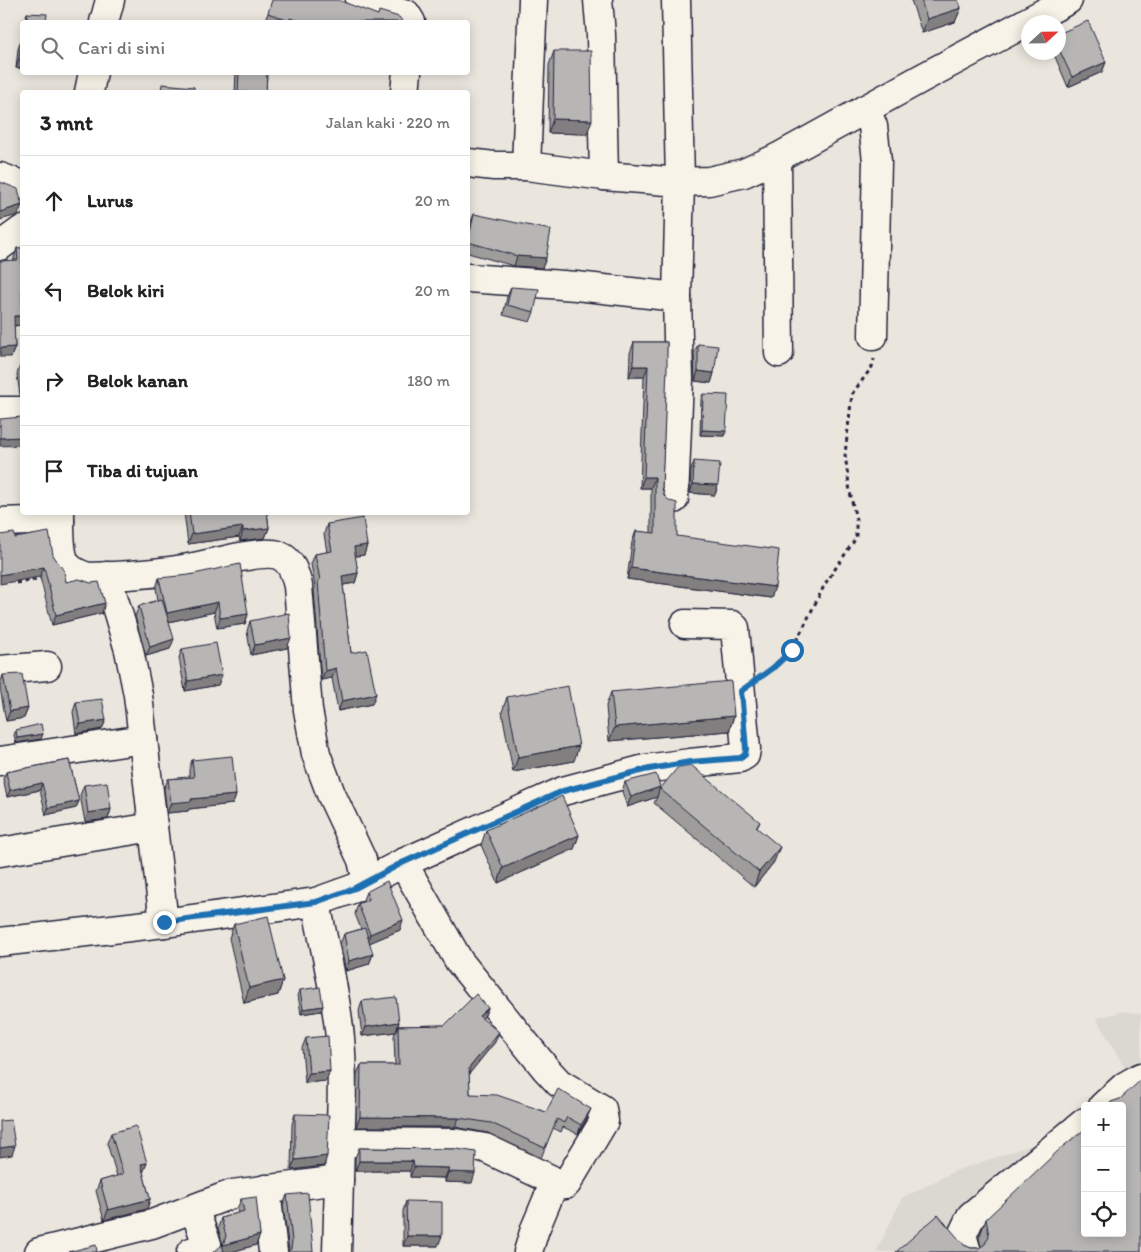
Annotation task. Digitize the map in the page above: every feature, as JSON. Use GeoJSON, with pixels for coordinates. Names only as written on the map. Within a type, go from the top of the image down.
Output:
{"type":"FeatureCollection","features":[{"type":"Feature","properties":{"kind":"street"},"geometry":{"type":"LineString","coordinates":[[105,20],[110,0]]}},
{"type":"Feature","properties":{"kind":"street"},"geometry":{"type":"LineString","coordinates":[[360,0],[406,14],[409,20]]}},
{"type":"Feature","properties":{"kind":"street"},"geometry":{"type":"LineString","coordinates":[[526,166],[533,0]]}},
{"type":"Feature","properties":{"kind":"street"},"geometry":{"type":"LineString","coordinates":[[598,0],[602,35],[604,176]]}},
{"type":"Feature","properties":{"kind":"street"},"geometry":{"type":"LineString","coordinates":[[674,499],[679,379],[677,297],[680,182],[676,0]]}},
{"type":"Feature","properties":{"kind":"street"},"geometry":{"type":"LineString","coordinates":[[470,162],[494,166],[526,166],[604,176],[680,182],[709,181],[744,173],[777,158],[1068,0]]}},
{"type":"Feature","properties":{"kind":"street"},"geometry":{"type":"LineString","coordinates":[[89,90],[92,75]]}},
{"type":"Feature","properties":{"kind":"street"},"geometry":{"type":"LineString","coordinates":[[404,90],[407,75]]}},
{"type":"Feature","properties":{"kind":"street"},"geometry":{"type":"LineString","coordinates":[[865,109],[873,126],[877,161],[873,336]]}},
{"type":"Feature","properties":{"kind":"street"},"geometry":{"type":"LineString","coordinates":[[777,158],[779,353]]}},
{"type":"Feature","properties":{"kind":"street"},"geometry":{"type":"LineString","coordinates":[[0,177],[20,184]]}},
{"type":"Feature","properties":{"kind":"street"},"geometry":{"type":"LineString","coordinates":[[0,246],[20,231]]}},
{"type":"Feature","properties":{"kind":"street"},"geometry":{"type":"LineString","coordinates":[[470,278],[576,286],[677,297]]}},
{"type":"Feature","properties":{"kind":"street"},"geometry":{"type":"LineString","coordinates":[[0,411],[20,412]]}},
{"type":"Feature","properties":{"kind":"street"},"geometry":{"type":"LineString","coordinates":[[0,522],[60,516],[62,554],[66,564],[74,572],[87,577],[183,569],[254,555],[277,555],[287,561],[293,569],[298,586],[308,710],[316,754],[331,794],[362,860],[367,882]]}},
{"type":"Feature","properties":{"kind":"street"},"geometry":{"type":"LineString","coordinates":[[106,576],[129,650],[138,695],[164,922]]}},
{"type":"Feature","properties":{"kind":"street"},"geometry":{"type":"LineString","coordinates":[[0,942],[316,902],[355,888],[402,863],[563,791],[644,770],[690,762],[740,758],[745,755],[746,749],[736,630],[734,626],[685,624]]}},
{"type":"Feature","properties":{"kind":"street"},"geometry":{"type":"LineString","coordinates":[[0,670],[47,666]]}},
{"type":"Feature","properties":{"kind":"street"},"geometry":{"type":"LineString","coordinates":[[0,761],[143,739]]}},
{"type":"Feature","properties":{"kind":"street"},"geometry":{"type":"LineString","coordinates":[[0,852],[153,828]]}},
{"type":"Feature","properties":{"kind":"street"},"geometry":{"type":"LineString","coordinates":[[402,863],[459,961],[546,1069],[560,1083],[602,1109],[604,1121],[567,1183],[565,1185],[553,1186]]}},
{"type":"Feature","properties":{"kind":"street"},"geometry":{"type":"LineString","coordinates":[[316,902],[332,982],[340,1038],[337,1252]]}},
{"type":"Feature","properties":{"kind":"street"},"geometry":{"type":"LineString","coordinates":[[1107,1102],[1125,1086],[1141,1077]]}},
{"type":"Feature","properties":{"kind":"street"},"geometry":{"type":"LineString","coordinates":[[967,1252],[962,1235],[971,1216],[1081,1125]]}},
{"type":"Feature","properties":{"kind":"street"},"geometry":{"type":"LineString","coordinates":[[340,1142],[454,1143],[486,1148],[550,1179],[553,1186],[535,1229],[528,1252]]}},
{"type":"Feature","properties":{"kind":"street"},"geometry":{"type":"LineString","coordinates":[[39,1252],[152,1224],[232,1194],[339,1180]]}},
{"type":"Feature","properties":{"kind":"street"},"geometry":{"type":"LineString","coordinates":[[266,1190],[273,1252]]}},
{"type":"Feature","properties":{"kind":"street"},"geometry":{"type":"LineString","coordinates":[[191,1252],[205,1247],[207,1244],[194,1209]]}},
{"type":"Feature","properties":{"kind":"path"},"geometry":{"type":"LineString","coordinates":[[741,691],[773,668],[792,650],[825,584],[856,538],[856,520],[845,454],[852,394],[874,364],[873,336]]}},
{"type":"Feature","properties":{"kind":"shaded area"},"geometry":{"type":"Polygon","coordinates":[[[1124,1011],[1141,1014],[1141,1252],[876,1252],[902,1198],[957,1170],[1035,1144],[1081,1108],[1081,1237],[1126,1237],[1126,1102],[1089,1102],[1110,1086],[1125,1068],[1096,1018],[1124,1011]]]}},
{"type":"Feature","properties":{"kind":"building"},"geometry":{"type":"Polygon","coordinates":[[[272,0],[338,0],[378,15],[379,11],[399,17],[401,20],[296,20],[290,18],[286,20],[268,13],[272,0]]]}},
{"type":"Feature","properties":{"kind":"building"},"geometry":{"type":"Polygon","coordinates":[[[921,0],[958,0],[961,8],[927,19],[921,0]]]}},
{"type":"Feature","properties":{"kind":"building"},"geometry":{"type":"Polygon","coordinates":[[[27,13],[47,14],[46,20],[27,20],[27,13]]]}},
{"type":"Feature","properties":{"kind":"building"},"geometry":{"type":"Polygon","coordinates":[[[1088,21],[1106,62],[1072,77],[1064,60],[1066,60],[1066,31],[1088,21]]]}},
{"type":"Feature","properties":{"kind":"building"},"geometry":{"type":"Polygon","coordinates":[[[554,51],[591,51],[592,120],[553,119],[554,51]]]}},
{"type":"Feature","properties":{"kind":"building"},"geometry":{"type":"Polygon","coordinates":[[[239,75],[267,75],[266,90],[238,90],[239,75]]]}},
{"type":"Feature","properties":{"kind":"building"},"geometry":{"type":"Polygon","coordinates":[[[162,84],[194,87],[194,90],[161,90],[162,84]]]}},
{"type":"Feature","properties":{"kind":"building"},"geometry":{"type":"Polygon","coordinates":[[[0,182],[18,189],[20,206],[0,212],[0,182]]]}},
{"type":"Feature","properties":{"kind":"building"},"geometry":{"type":"Polygon","coordinates":[[[474,214],[551,230],[546,258],[517,256],[470,243],[474,214]]]}},
{"type":"Feature","properties":{"kind":"building"},"geometry":{"type":"Polygon","coordinates":[[[17,248],[20,248],[20,316],[14,316],[15,347],[0,348],[0,261],[18,260],[17,248]]]}},
{"type":"Feature","properties":{"kind":"building"},"geometry":{"type":"Polygon","coordinates":[[[511,287],[539,289],[534,312],[507,305],[511,287]]]}},
{"type":"Feature","properties":{"kind":"building"},"geometry":{"type":"Polygon","coordinates":[[[634,342],[667,342],[662,487],[664,496],[670,501],[677,503],[677,536],[779,550],[775,587],[631,568],[636,531],[655,533],[655,477],[644,477],[648,366],[633,366],[634,342]]]}},
{"type":"Feature","properties":{"kind":"building"},"geometry":{"type":"Polygon","coordinates":[[[698,344],[718,346],[714,373],[698,371],[698,344]]]}},
{"type":"Feature","properties":{"kind":"building"},"geometry":{"type":"Polygon","coordinates":[[[703,394],[728,395],[726,431],[702,430],[703,394]]]}},
{"type":"Feature","properties":{"kind":"building"},"geometry":{"type":"Polygon","coordinates":[[[20,417],[20,437],[0,438],[0,419],[20,417]]]}},
{"type":"Feature","properties":{"kind":"building"},"geometry":{"type":"Polygon","coordinates":[[[694,461],[720,463],[718,485],[693,484],[694,461]]]}},
{"type":"Feature","properties":{"kind":"building"},"geometry":{"type":"Polygon","coordinates":[[[189,515],[267,515],[269,528],[243,531],[243,527],[192,534],[189,515]]]}},
{"type":"Feature","properties":{"kind":"building"},"geometry":{"type":"Polygon","coordinates":[[[363,518],[367,545],[354,547],[358,573],[342,576],[351,653],[367,650],[376,694],[342,701],[336,668],[325,671],[318,581],[320,580],[315,554],[332,551],[327,524],[363,518]]]}},
{"type":"Feature","properties":{"kind":"building"},"geometry":{"type":"Polygon","coordinates":[[[49,532],[53,555],[64,571],[66,582],[79,579],[91,583],[99,582],[105,603],[56,615],[44,567],[0,575],[0,535],[14,533],[15,538],[49,532]]]}},
{"type":"Feature","properties":{"kind":"building"},"geometry":{"type":"Polygon","coordinates":[[[240,564],[248,614],[220,618],[218,602],[167,613],[159,578],[189,575],[240,564]]]}},
{"type":"Feature","properties":{"kind":"building"},"geometry":{"type":"Polygon","coordinates":[[[162,599],[174,639],[150,647],[139,606],[162,599]]]}},
{"type":"Feature","properties":{"kind":"building"},"geometry":{"type":"Polygon","coordinates":[[[289,613],[291,638],[255,645],[250,621],[289,613]]]}},
{"type":"Feature","properties":{"kind":"building"},"geometry":{"type":"Polygon","coordinates":[[[216,643],[222,675],[188,681],[182,649],[216,643]]]}},
{"type":"Feature","properties":{"kind":"building"},"geometry":{"type":"Polygon","coordinates":[[[22,674],[28,708],[10,711],[3,675],[22,674]]]}},
{"type":"Feature","properties":{"kind":"building"},"geometry":{"type":"Polygon","coordinates":[[[731,681],[734,716],[615,727],[611,692],[731,681]]]}},
{"type":"Feature","properties":{"kind":"building"},"geometry":{"type":"Polygon","coordinates":[[[568,686],[579,746],[518,757],[507,697],[568,686]]]}},
{"type":"Feature","properties":{"kind":"building"},"geometry":{"type":"Polygon","coordinates":[[[102,699],[106,720],[80,724],[76,702],[102,699]]]}},
{"type":"Feature","properties":{"kind":"building"},"geometry":{"type":"Polygon","coordinates":[[[41,724],[43,734],[17,738],[16,730],[41,724]]]}},
{"type":"Feature","properties":{"kind":"building"},"geometry":{"type":"Polygon","coordinates":[[[232,756],[236,795],[191,799],[192,801],[171,803],[168,779],[194,777],[192,760],[232,756]]]}},
{"type":"Feature","properties":{"kind":"building"},"geometry":{"type":"Polygon","coordinates":[[[69,760],[79,801],[48,808],[42,783],[10,790],[6,772],[69,760]]]}},
{"type":"Feature","properties":{"kind":"building"},"geometry":{"type":"Polygon","coordinates":[[[691,765],[760,822],[756,827],[780,847],[759,872],[660,789],[678,767],[691,765]]]}},
{"type":"Feature","properties":{"kind":"building"},"geometry":{"type":"Polygon","coordinates":[[[656,774],[660,787],[631,797],[625,782],[656,774]]]}},
{"type":"Feature","properties":{"kind":"building"},"geometry":{"type":"Polygon","coordinates":[[[107,782],[111,809],[88,813],[84,785],[107,782]]]}},
{"type":"Feature","properties":{"kind":"building"},"geometry":{"type":"Polygon","coordinates":[[[562,796],[579,835],[503,868],[486,830],[562,796]]]}},
{"type":"Feature","properties":{"kind":"building"},"geometry":{"type":"Polygon","coordinates":[[[387,881],[403,920],[370,934],[358,904],[369,899],[366,892],[387,881]]]}},
{"type":"Feature","properties":{"kind":"building"},"geometry":{"type":"Polygon","coordinates":[[[268,916],[283,980],[249,988],[234,924],[268,916]]]}},
{"type":"Feature","properties":{"kind":"building"},"geometry":{"type":"Polygon","coordinates":[[[365,928],[373,954],[349,961],[344,934],[365,928]]]}},
{"type":"Feature","properties":{"kind":"building"},"geometry":{"type":"Polygon","coordinates":[[[320,987],[323,1006],[303,1009],[300,990],[320,987]]]}},
{"type":"Feature","properties":{"kind":"building"},"geometry":{"type":"Polygon","coordinates":[[[476,994],[488,1008],[479,1016],[499,1032],[469,1068],[470,1094],[497,1095],[546,1112],[558,1089],[591,1109],[581,1125],[567,1117],[564,1123],[557,1119],[545,1148],[491,1123],[459,1118],[360,1117],[361,1065],[399,1065],[398,1026],[445,1025],[476,994]]]}},
{"type":"Feature","properties":{"kind":"building"},"geometry":{"type":"Polygon","coordinates":[[[396,997],[399,1022],[366,1027],[362,1001],[396,997]]]}},
{"type":"Feature","properties":{"kind":"building"},"geometry":{"type":"Polygon","coordinates":[[[328,1036],[330,1071],[309,1073],[306,1038],[328,1036]]]}},
{"type":"Feature","properties":{"kind":"building"},"geometry":{"type":"Polygon","coordinates":[[[1141,1080],[1141,1252],[896,1252],[938,1215],[964,1245],[971,1248],[979,1248],[985,1244],[989,1236],[986,1219],[1061,1148],[1081,1132],[1081,1237],[1126,1237],[1126,1102],[1111,1102],[1120,1099],[1141,1080]]]}},
{"type":"Feature","properties":{"kind":"building"},"geometry":{"type":"Polygon","coordinates":[[[295,1114],[329,1115],[327,1156],[295,1160],[295,1114]]]}},
{"type":"Feature","properties":{"kind":"building"},"geometry":{"type":"Polygon","coordinates":[[[11,1120],[15,1146],[0,1148],[0,1121],[11,1120]]]}},
{"type":"Feature","properties":{"kind":"building"},"geometry":{"type":"Polygon","coordinates":[[[136,1126],[147,1163],[141,1164],[150,1199],[108,1210],[100,1181],[123,1174],[111,1133],[136,1126]]]}},
{"type":"Feature","properties":{"kind":"building"},"geometry":{"type":"Polygon","coordinates":[[[359,1148],[457,1149],[476,1152],[475,1173],[448,1172],[449,1168],[414,1167],[413,1161],[359,1161],[359,1148]]]}},
{"type":"Feature","properties":{"kind":"building"},"geometry":{"type":"Polygon","coordinates":[[[308,1193],[313,1252],[287,1252],[291,1249],[292,1241],[287,1195],[308,1193]]]}},
{"type":"Feature","properties":{"kind":"building"},"geometry":{"type":"Polygon","coordinates":[[[256,1197],[260,1235],[223,1245],[226,1236],[221,1218],[244,1211],[241,1199],[256,1197]]]}},
{"type":"Feature","properties":{"kind":"building"},"geometry":{"type":"Polygon","coordinates":[[[406,1201],[442,1202],[442,1236],[407,1236],[406,1201]]]}},
{"type":"Feature","properties":{"kind":"building"},"geometry":{"type":"Polygon","coordinates":[[[96,1245],[97,1252],[68,1252],[96,1245]]]}},
{"type":"Feature","properties":{"kind":"building"},"geometry":{"type":"Polygon","coordinates":[[[222,1245],[224,1252],[214,1252],[222,1245]]]}},
{"type":"Feature","properties":{"kind":"route"},"geometry":{"type":"LineString","coordinates":[[164,922],[316,902],[355,888],[402,863],[563,791],[611,777],[644,770],[690,762],[740,758],[745,755],[746,749],[741,691],[764,676],[792,650]]}}]}
